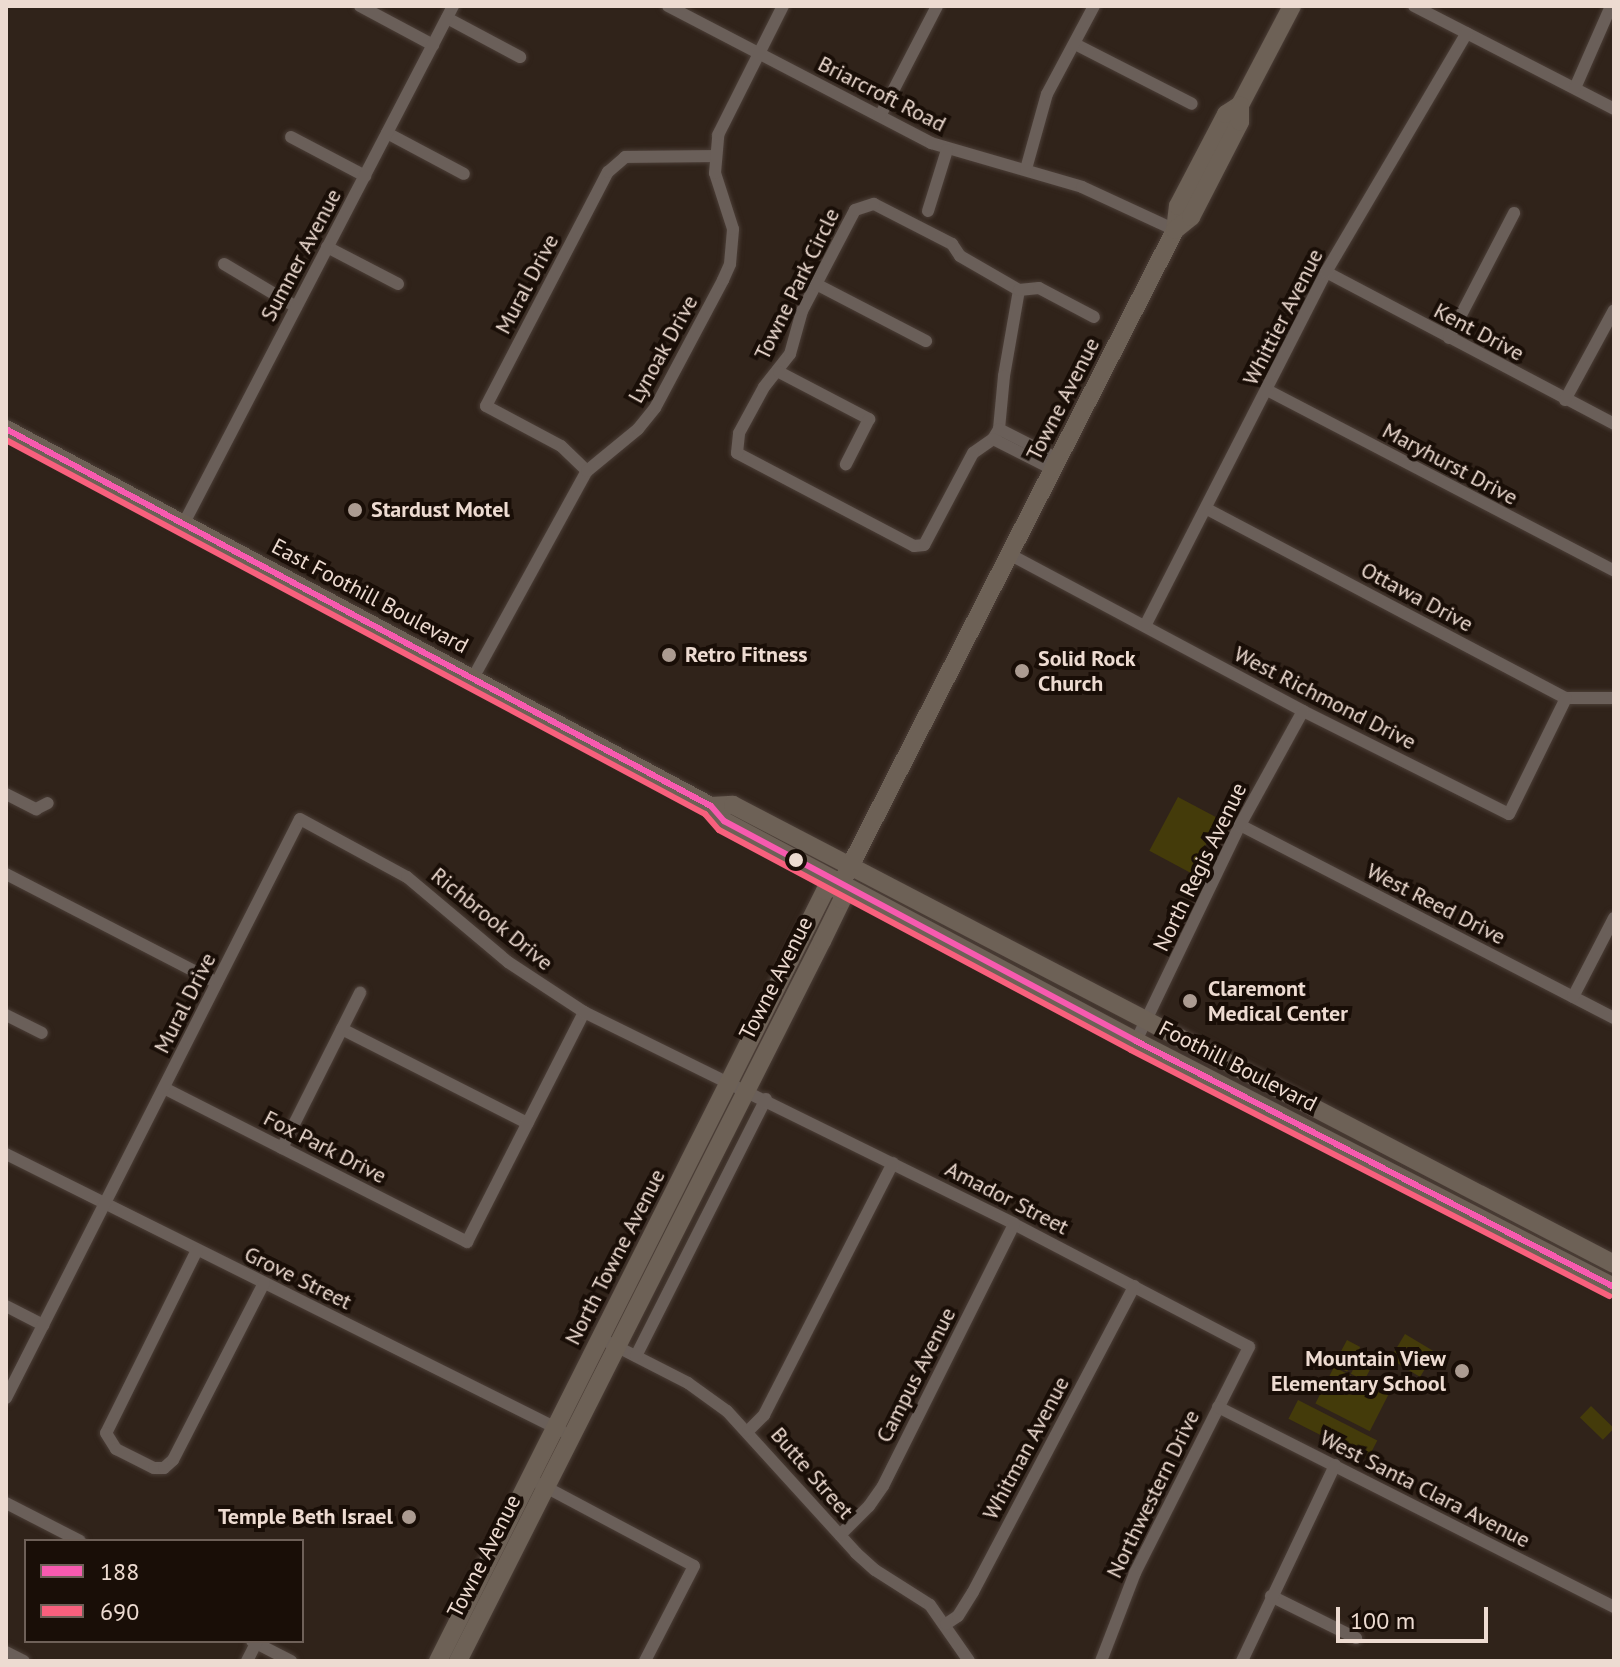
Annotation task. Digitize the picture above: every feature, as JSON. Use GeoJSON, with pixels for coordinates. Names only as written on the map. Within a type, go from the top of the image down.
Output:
{"type":"FeatureCollection","features":[{"type":"Feature","properties":{"kind":"main road","name":"Towne Avenue"},"geometry":{"type":"LineString","coordinates":[[458,1661],[538,1483],[737,1088],[842,900],[846,874],[1175,230],[1191,217],[1240,122],[1240,105],[1292,6]]}},
{"type":"Feature","properties":{"kind":"main road","name":"East Foothill Boulevard"},"geometry":{"type":"LineString","coordinates":[[6,429],[711,806],[733,805],[846,874]]}},
{"type":"Feature","properties":{"kind":"main road","name":"Foothill Boulevard"},"geometry":{"type":"LineString","coordinates":[[846,874],[1147,1023],[1614,1264]]}},
{"type":"Feature","properties":{"kind":"main road","name":"Foothill Boulevard"},"geometry":{"type":"LineString","coordinates":[[846,874],[1136,1041],[1614,1287]]}},
{"type":"Feature","properties":{"kind":"main road"},"geometry":{"type":"LineString","coordinates":[[438,1661],[538,1483]]}},
{"type":"Feature","properties":{"kind":"street"},"geometry":{"type":"LineString","coordinates":[[360,6],[433,45]]}},
{"type":"Feature","properties":{"kind":"street","name":"Sumner Avenue"},"geometry":{"type":"LineString","coordinates":[[184,523],[453,6]]}},
{"type":"Feature","properties":{"kind":"street","name":"Briarcroft Road"},"geometry":{"type":"LineString","coordinates":[[668,6],[947,150],[1026,169],[1099,193],[1175,230]]}},
{"type":"Feature","properties":{"kind":"street","name":"Lynoak Drive"},"geometry":{"type":"LineString","coordinates":[[473,678],[587,471],[638,429],[655,408],[730,264],[733,229],[719,187],[714,156],[722,122],[783,6]]}},
{"type":"Feature","properties":{"kind":"street"},"geometry":{"type":"LineString","coordinates":[[880,116],[937,6]]}},
{"type":"Feature","properties":{"kind":"street"},"geometry":{"type":"LineString","coordinates":[[1026,169],[1047,94],[1094,6]]}},
{"type":"Feature","properties":{"kind":"street"},"geometry":{"type":"LineString","coordinates":[[1414,6],[1614,109]]}},
{"type":"Feature","properties":{"kind":"street"},"geometry":{"type":"LineString","coordinates":[[1575,88],[1611,6]]}},
{"type":"Feature","properties":{"kind":"street"},"geometry":{"type":"LineString","coordinates":[[447,18],[520,57]]}},
{"type":"Feature","properties":{"kind":"street","name":"Whittier Avenue"},"geometry":{"type":"LineString","coordinates":[[1145,626],[1326,272],[1467,33]]}},
{"type":"Feature","properties":{"kind":"street"},"geometry":{"type":"LineString","coordinates":[[1075,44],[1192,104]]}},
{"type":"Feature","properties":{"kind":"street"},"geometry":{"type":"LineString","coordinates":[[387,133],[464,174]]}},
{"type":"Feature","properties":{"kind":"street"},"geometry":{"type":"LineString","coordinates":[[291,137],[365,176]]}},
{"type":"Feature","properties":{"kind":"street"},"geometry":{"type":"LineString","coordinates":[[928,211],[947,150]]}},
{"type":"Feature","properties":{"kind":"street","name":"Mural Drive"},"geometry":{"type":"LineString","coordinates":[[587,471],[561,446],[486,406],[608,172],[625,157],[714,156]]}},
{"type":"Feature","properties":{"kind":"street","name":"Towne Park Circle"},"geometry":{"type":"LineString","coordinates":[[996,434],[973,453],[924,545],[914,546],[737,453],[739,433],[764,387],[779,372],[790,354],[802,311],[855,210],[874,204],[952,244],[960,256],[1019,290],[1039,288],[1094,317]]}},
{"type":"Feature","properties":{"kind":"street"},"geometry":{"type":"LineString","coordinates":[[1449,338],[1514,213]]}},
{"type":"Feature","properties":{"kind":"street"},"geometry":{"type":"LineString","coordinates":[[327,247],[398,284]]}},
{"type":"Feature","properties":{"kind":"street"},"geometry":{"type":"LineString","coordinates":[[224,264],[296,307]]}},
{"type":"Feature","properties":{"kind":"street","name":"Kent Drive"},"geometry":{"type":"LineString","coordinates":[[1326,272],[1614,424]]}},
{"type":"Feature","properties":{"kind":"street"},"geometry":{"type":"LineString","coordinates":[[816,284],[926,341]]}},
{"type":"Feature","properties":{"kind":"street"},"geometry":{"type":"LineString","coordinates":[[1019,290],[996,434],[1057,465]]}},
{"type":"Feature","properties":{"kind":"street"},"geometry":{"type":"LineString","coordinates":[[1565,400],[1614,310]]}},
{"type":"Feature","properties":{"kind":"street"},"geometry":{"type":"LineString","coordinates":[[779,372],[869,419],[846,464]]}},
{"type":"Feature","properties":{"kind":"street","name":"Maryhurst Drive"},"geometry":{"type":"LineString","coordinates":[[1267,390],[1614,571]]}},
{"type":"Feature","properties":{"kind":"street","name":"Ottawa Drive"},"geometry":{"type":"LineString","coordinates":[[1207,509],[1566,698],[1614,698]]}},
{"type":"Feature","properties":{"kind":"street","name":"West Richmond Drive"},"geometry":{"type":"LineString","coordinates":[[1011,555],[1303,711],[1509,814],[1566,698]]}},
{"type":"Feature","properties":{"kind":"street","name":"North Regis Avenue"},"geometry":{"type":"LineString","coordinates":[[1136,1041],[1240,825],[1303,711]]}},
{"type":"Feature","properties":{"kind":"street"},"geometry":{"type":"LineString","coordinates":[[6,794],[36,809],[48,803]]}},
{"type":"Feature","properties":{"kind":"street","name":"Mural Drive"},"geometry":{"type":"LineString","coordinates":[[6,1398],[300,819]]}},
{"type":"Feature","properties":{"kind":"street","name":"Richbrook Drive"},"geometry":{"type":"LineString","coordinates":[[300,819],[407,877],[508,962],[584,1012],[737,1088]]}},
{"type":"Feature","properties":{"kind":"street","name":"West Reed Drive"},"geometry":{"type":"LineString","coordinates":[[1240,825],[1614,1018]]}},
{"type":"Feature","properties":{"kind":"street"},"geometry":{"type":"LineString","coordinates":[[6,874],[217,983]]}},
{"type":"Feature","properties":{"kind":"street"},"geometry":{"type":"LineString","coordinates":[[1573,997],[1614,918]]}},
{"type":"Feature","properties":{"kind":"street"},"geometry":{"type":"LineString","coordinates":[[282,1148],[360,993]]}},
{"type":"Feature","properties":{"kind":"street"},"geometry":{"type":"LineString","coordinates":[[342,1029],[527,1123],[584,1012]]}},
{"type":"Feature","properties":{"kind":"street"},"geometry":{"type":"LineString","coordinates":[[6,1015],[42,1033]]}},
{"type":"Feature","properties":{"kind":"street","name":"Fox Park Drive"},"geometry":{"type":"LineString","coordinates":[[164,1088],[467,1242],[527,1123]]}},
{"type":"Feature","properties":{"kind":"street","name":"Amador Street"},"geometry":{"type":"LineString","coordinates":[[737,1088],[766,1099],[1014,1224],[1249,1347]]}},
{"type":"Feature","properties":{"kind":"street"},"geometry":{"type":"LineString","coordinates":[[636,1356],[766,1099]]}},
{"type":"Feature","properties":{"kind":"street","name":"Grove Street"},"geometry":{"type":"LineString","coordinates":[[6,1154],[564,1432]]}},
{"type":"Feature","properties":{"kind":"street"},"geometry":{"type":"LineString","coordinates":[[748,1431],[764,1415],[893,1163]]}},
{"type":"Feature","properties":{"kind":"street","name":"Campus Avenue"},"geometry":{"type":"LineString","coordinates":[[840,1535],[869,1506],[883,1486],[1014,1224]]}},
{"type":"Feature","properties":{"kind":"street"},"geometry":{"type":"LineString","coordinates":[[197,1250],[106,1433],[116,1449],[154,1468],[164,1468],[173,1460],[264,1283]]}},
{"type":"Feature","properties":{"kind":"street","name":"Whitman Avenue"},"geometry":{"type":"LineString","coordinates":[[946,1624],[958,1616],[973,1592],[1134,1286]]}},
{"type":"Feature","properties":{"kind":"street"},"geometry":{"type":"LineString","coordinates":[[6,1306],[43,1325]]}},
{"type":"Feature","properties":{"kind":"street","name":"Butte Street"},"geometry":{"type":"LineString","coordinates":[[610,1343],[688,1383],[748,1431],[875,1570],[924,1599],[946,1624],[969,1661]]}},
{"type":"Feature","properties":{"kind":"street","name":"Northwestern Drive"},"geometry":{"type":"LineString","coordinates":[[1101,1661],[1135,1573],[1249,1347]]}},
{"type":"Feature","properties":{"kind":"street","name":"West Santa Clara Avenue"},"geometry":{"type":"LineString","coordinates":[[1218,1407],[1614,1607]]}},
{"type":"Feature","properties":{"kind":"street"},"geometry":{"type":"LineString","coordinates":[[1242,1661],[1335,1465]]}},
{"type":"Feature","properties":{"kind":"street"},"geometry":{"type":"LineString","coordinates":[[538,1483],[694,1566],[645,1661]]}},
{"type":"Feature","properties":{"kind":"street"},"geometry":{"type":"LineString","coordinates":[[6,1503],[76,1539]]}},
{"type":"Feature","properties":{"kind":"street"},"geometry":{"type":"LineString","coordinates":[[1271,1596],[1356,1638]]}},
{"type":"Feature","properties":{"kind":"street"},"geometry":{"type":"LineString","coordinates":[[256,1643],[291,1661]]}},
{"type":"Feature","properties":{"kind":"street"},"geometry":{"type":"LineString","coordinates":[[6,1652],[24,1661]]}},
{"type":"Feature","properties":{"kind":"shaded area"},"geometry":{"type":"Polygon","coordinates":[[[1178,797],[1219,819],[1191,873],[1149,851],[1178,797]]]}},
{"type":"Feature","properties":{"kind":"shaded area"},"geometry":{"type":"Polygon","coordinates":[[[1405,1334],[1435,1352],[1420,1377],[1390,1359],[1405,1334]]]}},
{"type":"Feature","properties":{"kind":"shaded area"},"geometry":{"type":"Polygon","coordinates":[[[1347,1340],[1360,1347],[1347,1372],[1334,1365],[1347,1340]]]}},
{"type":"Feature","properties":{"kind":"shaded area"},"geometry":{"type":"Polygon","coordinates":[[[1364,1349],[1377,1356],[1364,1381],[1351,1374],[1364,1349]]]}},
{"type":"Feature","properties":{"kind":"shaded area"},"geometry":{"type":"Polygon","coordinates":[[[1334,1367],[1388,1395],[1370,1431],[1315,1404],[1334,1367]]]}},
{"type":"Feature","properties":{"kind":"shaded area"},"geometry":{"type":"Polygon","coordinates":[[[1298,1400],[1377,1440],[1368,1459],[1288,1419],[1298,1400]]]}},
{"type":"Feature","properties":{"kind":"shaded area"},"geometry":{"type":"Polygon","coordinates":[[[1591,1406],[1614,1428],[1603,1440],[1580,1418],[1591,1406]]]}},
{"type":"Feature","properties":{"kind":"transit line","name":"188"},"geometry":{"type":"LineString","coordinates":[[6,429],[711,806],[724,821],[1136,1041],[1614,1287]]}},
{"type":"Feature","properties":{"kind":"transit line","name":"690"},"geometry":{"type":"LineString","coordinates":[[6,440],[705,814],[719,830],[1131,1050],[1609,1296]]}},
{"type":"Feature","properties":{"kind":"place","name":"Stardust Motel"},"geometry":{"type":"Point","coordinates":[355,510]}},
{"type":"Feature","properties":{"kind":"place","name":"Retro Fitness"},"geometry":{"type":"Point","coordinates":[669,655]}},
{"type":"Feature","properties":{"kind":"place","name":"Solid Rock Church"},"geometry":{"type":"Point","coordinates":[1022,671]}},
{"type":"Feature","properties":{"kind":"place","name":"Claremont Medical Center"},"geometry":{"type":"Point","coordinates":[1190,1001]}},
{"type":"Feature","properties":{"kind":"place","name":"Mountain View Elementary School"},"geometry":{"type":"Point","coordinates":[1462,1371]}},
{"type":"Feature","properties":{"kind":"place","name":"Temple Beth Israel"},"geometry":{"type":"Point","coordinates":[409,1517]}}]}
